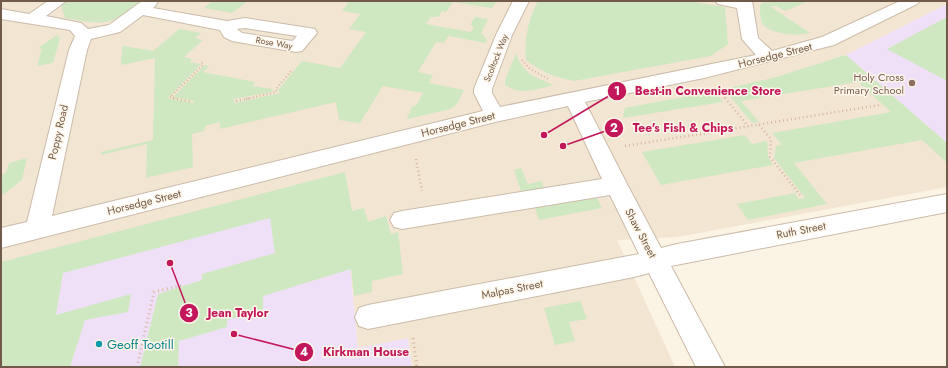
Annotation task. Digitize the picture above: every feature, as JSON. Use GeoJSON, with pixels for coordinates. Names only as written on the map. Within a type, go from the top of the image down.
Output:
{"type":"FeatureCollection","features":[{"type":"Feature","properties":{"kind":"street"},"geometry":{"type":"LineString","coordinates":[[32,19],[58,1]]}},
{"type":"Feature","properties":{"kind":"street","name":"Scoltock Way"},"geometry":{"type":"LineString","coordinates":[[495,115],[483,92],[483,89],[504,35],[520,1]]}},
{"type":"Feature","properties":{"kind":"street"},"geometry":{"type":"LineString","coordinates":[[723,1],[744,3],[750,39],[768,57]]}},
{"type":"Feature","properties":{"kind":"street","name":"Horsedge Street"},"geometry":{"type":"LineString","coordinates":[[1,238],[495,115],[704,72],[768,57],[828,41],[912,1]]}},
{"type":"Feature","properties":{"kind":"street"},"geometry":{"type":"LineString","coordinates":[[1,14],[75,26],[84,35],[114,29],[146,6]]}},
{"type":"Feature","properties":{"kind":"street","name":"Rose Way"},"geometry":{"type":"LineString","coordinates":[[146,6],[227,26],[245,23],[309,33],[296,47]]}},
{"type":"Feature","properties":{"kind":"street","name":"Poppy Road"},"geometry":{"type":"LineString","coordinates":[[37,229],[78,50],[84,35]]}},
{"type":"Feature","properties":{"kind":"street","name":"Shaw Street"},"geometry":{"type":"LineString","coordinates":[[574,98],[616,185],[656,259],[711,367]]}},
{"type":"Feature","properties":{"kind":"street"},"geometry":{"type":"LineString","coordinates":[[402,220],[616,185]]}},
{"type":"Feature","properties":{"kind":"street","name":"Ruth Street"},"geometry":{"type":"LineString","coordinates":[[656,259],[821,226],[947,203]]}},
{"type":"Feature","properties":{"kind":"street","name":"Malpas Street"},"geometry":{"type":"LineString","coordinates":[[368,317],[634,266],[656,259]]}},
{"type":"Feature","properties":{"kind":"path"},"geometry":{"type":"LineString","coordinates":[[236,101],[276,92],[276,89],[298,63],[296,47]]}},
{"type":"Feature","properties":{"kind":"path"},"geometry":{"type":"LineString","coordinates":[[520,55],[525,66],[539,76],[554,82]]}},
{"type":"Feature","properties":{"kind":"path"},"geometry":{"type":"LineString","coordinates":[[191,102],[170,97],[203,65],[202,61]]}},
{"type":"Feature","properties":{"kind":"path"},"geometry":{"type":"LineString","coordinates":[[718,89],[748,126]]}},
{"type":"Feature","properties":{"kind":"path"},"geometry":{"type":"LineString","coordinates":[[619,147],[880,105]]}},
{"type":"Feature","properties":{"kind":"path"},"geometry":{"type":"LineString","coordinates":[[759,124],[771,139],[770,157],[800,194]]}},
{"type":"Feature","properties":{"kind":"path"},"geometry":{"type":"LineString","coordinates":[[415,156],[423,193]]}},
{"type":"Feature","properties":{"kind":"path"},"geometry":{"type":"LineString","coordinates":[[137,367],[154,292],[183,285]]}},
{"type":"Feature","properties":{"kind":"path"},"geometry":{"type":"LineString","coordinates":[[413,337],[417,367]]}},
{"type":"Feature","properties":{"kind":"shaded area"},"geometry":{"type":"Polygon","coordinates":[[[1,1],[947,1],[947,4],[846,55],[947,143],[947,187],[677,237],[617,240],[675,367],[412,367],[408,338],[358,348],[341,174],[1,262],[1,1]]]}},
{"type":"Feature","properties":{"kind":"shaded area","name":"Holy Cross Primary School"},"geometry":{"type":"Polygon","coordinates":[[[947,4],[947,143],[846,55],[947,4]]]}},
{"type":"Feature","properties":{"kind":"shaded area"},"geometry":{"type":"Polygon","coordinates":[[[341,174],[358,348],[408,338],[412,367],[1,367],[1,262],[341,174]]]}},
{"type":"Feature","properties":{"kind":"green space"},"geometry":{"type":"Polygon","coordinates":[[[68,1],[142,1],[114,20],[98,23],[65,18],[61,6],[68,1]]]}},
{"type":"Feature","properties":{"kind":"green space"},"geometry":{"type":"Polygon","coordinates":[[[212,1],[248,1],[232,13],[204,8],[212,1]]]}},
{"type":"Feature","properties":{"kind":"green space"},"geometry":{"type":"Polygon","coordinates":[[[346,1],[499,1],[496,2],[492,8],[453,2],[446,12],[442,11],[438,17],[431,17],[426,24],[471,32],[474,26],[470,25],[475,17],[488,19],[481,33],[487,39],[486,43],[448,36],[444,43],[436,42],[418,72],[433,75],[429,83],[464,90],[457,103],[450,109],[408,119],[407,117],[413,106],[416,106],[423,93],[383,86],[360,123],[339,120],[336,102],[220,129],[220,122],[205,126],[204,131],[192,134],[193,167],[146,178],[147,144],[101,155],[101,152],[153,140],[155,58],[121,65],[122,47],[124,46],[153,51],[179,29],[201,33],[195,38],[203,40],[184,57],[192,59],[190,62],[201,64],[168,98],[193,103],[194,101],[173,97],[205,65],[209,66],[203,72],[255,82],[253,86],[273,89],[271,92],[234,99],[234,103],[280,93],[278,90],[302,61],[340,68],[366,32],[349,29],[360,14],[342,11],[348,3],[346,1]]]}},
{"type":"Feature","properties":{"kind":"green space"},"geometry":{"type":"Polygon","coordinates":[[[538,1],[687,1],[725,7],[728,44],[711,56],[574,81],[543,71],[526,60],[528,30],[538,1]]]}},
{"type":"Feature","properties":{"kind":"green space"},"geometry":{"type":"Polygon","coordinates":[[[759,1],[809,1],[785,11],[776,6],[771,7],[810,33],[785,34],[767,28],[763,24],[761,17],[760,5],[763,3],[759,1]]]}},
{"type":"Feature","properties":{"kind":"green space"},"geometry":{"type":"Polygon","coordinates":[[[947,17],[947,81],[887,49],[947,17]]]}},
{"type":"Feature","properties":{"kind":"green space"},"geometry":{"type":"Polygon","coordinates":[[[57,35],[60,38],[53,63],[37,66],[42,49],[38,48],[57,35]]]}},
{"type":"Feature","properties":{"kind":"green space"},"geometry":{"type":"Polygon","coordinates":[[[516,53],[522,65],[530,74],[554,85],[535,90],[523,91],[505,85],[505,80],[516,53]]]}},
{"type":"Feature","properties":{"kind":"green space"},"geometry":{"type":"Polygon","coordinates":[[[846,55],[947,143],[947,163],[922,140],[794,163],[827,204],[748,220],[737,204],[795,193],[799,199],[805,198],[774,158],[776,146],[782,145],[772,133],[891,112],[858,82],[741,101],[759,122],[752,123],[724,89],[773,78],[846,55]]]}},
{"type":"Feature","properties":{"kind":"green space"},"geometry":{"type":"Polygon","coordinates":[[[715,91],[723,102],[623,118],[625,108],[715,91]]]}},
{"type":"Feature","properties":{"kind":"green space"},"geometry":{"type":"Polygon","coordinates":[[[745,135],[752,144],[767,141],[768,157],[773,165],[661,185],[642,152],[745,135]]]}},
{"type":"Feature","properties":{"kind":"green space"},"geometry":{"type":"Polygon","coordinates":[[[27,158],[22,180],[1,196],[1,176],[6,172],[9,163],[27,158]]]}},
{"type":"Feature","properties":{"kind":"green space"},"geometry":{"type":"Polygon","coordinates":[[[521,168],[528,184],[541,181],[545,191],[522,194],[514,170],[521,168]]]}},
{"type":"Feature","properties":{"kind":"green space"},"geometry":{"type":"Polygon","coordinates":[[[345,172],[352,211],[364,208],[368,222],[386,216],[391,234],[398,232],[403,274],[372,281],[372,292],[354,296],[351,269],[263,296],[263,310],[227,320],[227,327],[179,341],[178,367],[140,367],[158,294],[202,280],[202,274],[275,253],[270,218],[63,273],[56,315],[131,294],[128,312],[85,320],[70,367],[1,367],[1,262],[345,172]]]}},
{"type":"Feature","properties":{"kind":"green space"},"geometry":{"type":"Polygon","coordinates":[[[595,194],[602,208],[539,220],[534,205],[595,194]]]}},
{"type":"Feature","properties":{"kind":"green space"},"geometry":{"type":"Polygon","coordinates":[[[580,301],[587,319],[569,322],[575,341],[555,345],[544,308],[580,301]]]}},
{"type":"Feature","properties":{"kind":"place","name":"Holy Cross Primary School"},"geometry":{"type":"Point","coordinates":[912,83]}},
{"type":"Feature","properties":{"kind":"place","name":"Best-in Convenience Store"},"geometry":{"type":"Point","coordinates":[544,135]}},
{"type":"Feature","properties":{"kind":"place","name":"Tee's Fish & Chips"},"geometry":{"type":"Point","coordinates":[563,146]}},
{"type":"Feature","properties":{"kind":"place","name":"Jean Taylor"},"geometry":{"type":"Point","coordinates":[170,263]}},
{"type":"Feature","properties":{"kind":"place","name":"Kirkman House"},"geometry":{"type":"Point","coordinates":[234,334]}},
{"type":"Feature","properties":{"kind":"place","name":"Geoff Tootill"},"geometry":{"type":"Point","coordinates":[99,344]}}]}
